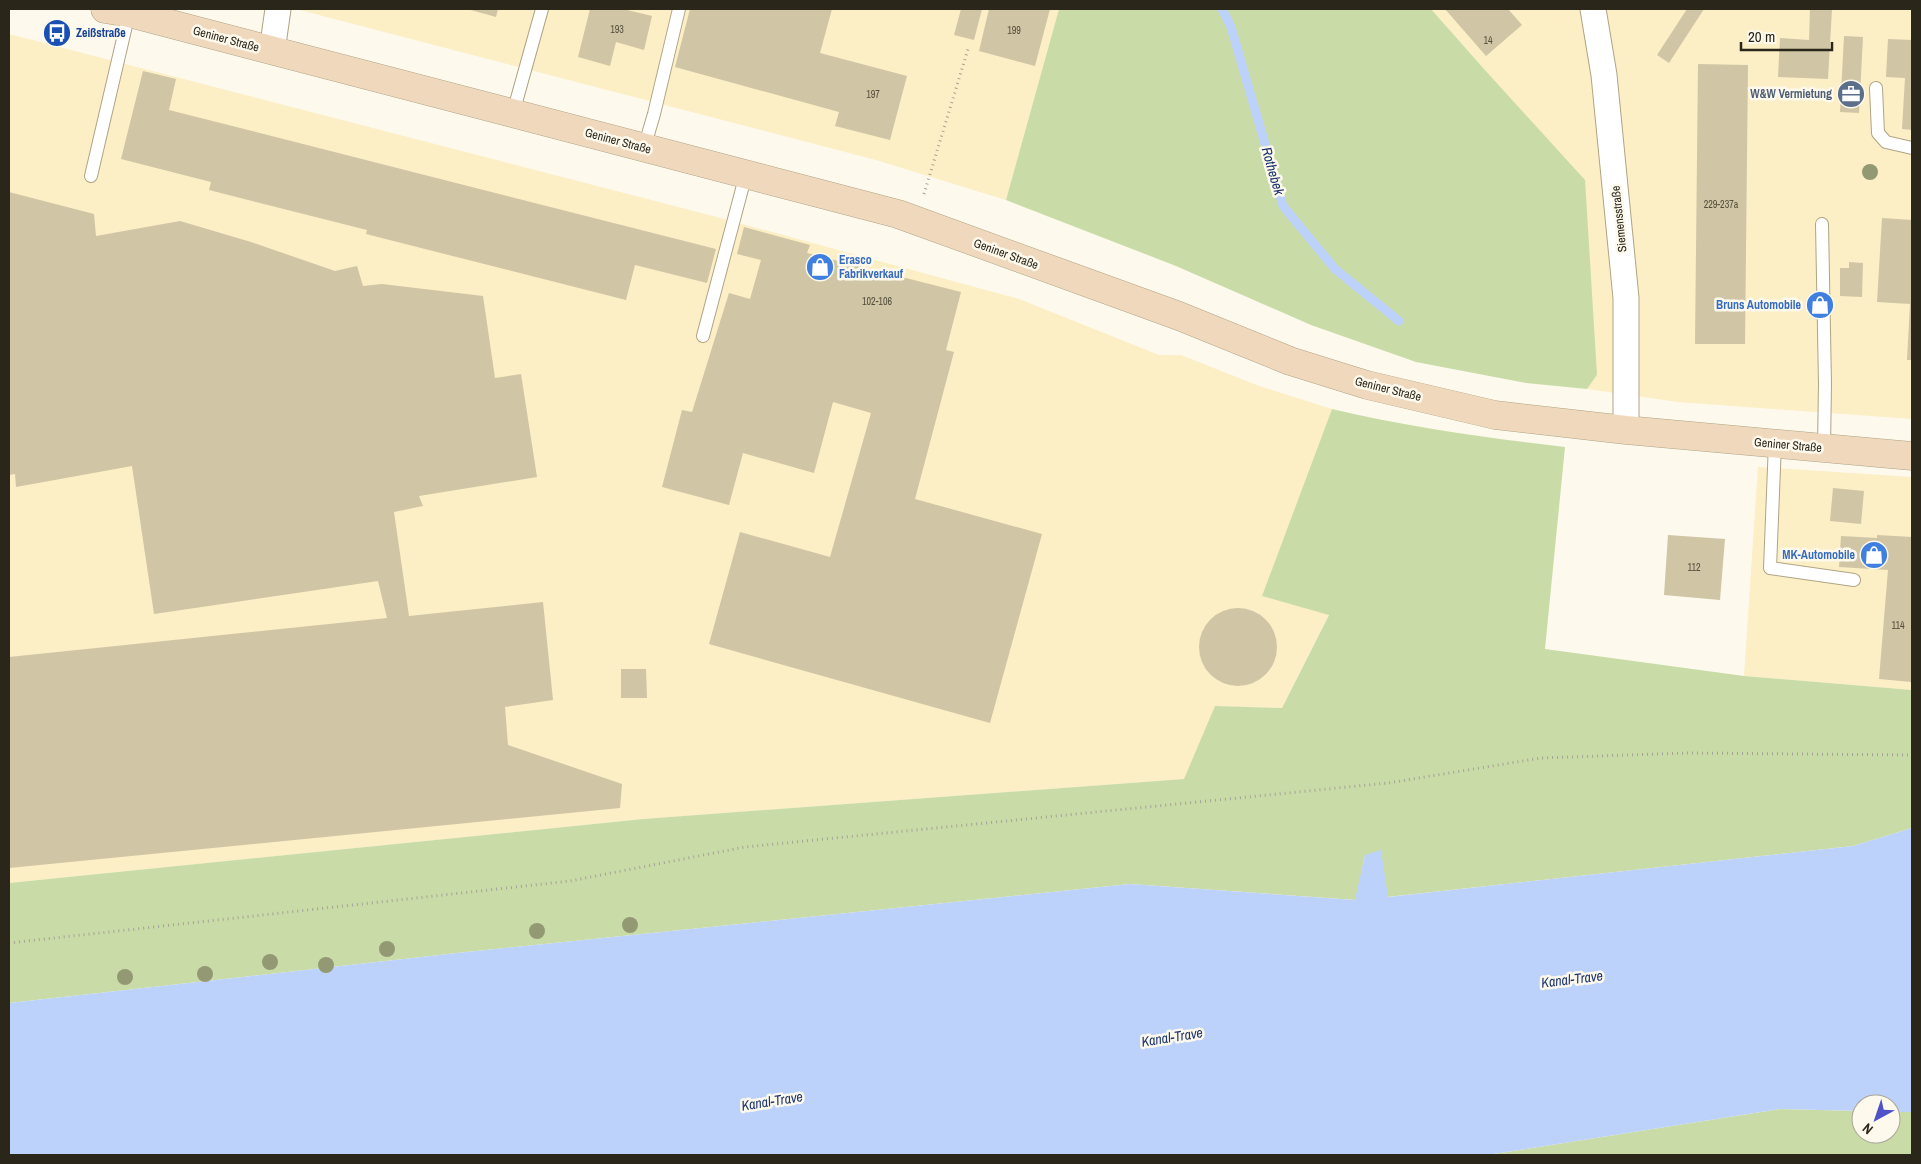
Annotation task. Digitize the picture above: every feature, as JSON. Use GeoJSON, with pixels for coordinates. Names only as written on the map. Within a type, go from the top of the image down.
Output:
{"type":"FeatureCollection","features":[{"type":"Feature","properties":{"kind":"main road","name":"Geniner Straße"},"geometry":{"type":"LineString","coordinates":[[117,11],[746,174],[916,221],[1179,316],[1290,361],[1367,385],[1495,415],[1626,430],[1912,456]]}},
{"type":"Feature","properties":{"kind":"street"},"geometry":{"type":"LineString","coordinates":[[272,51],[278,9]]}},
{"type":"Feature","properties":{"kind":"street","name":"Siemensstraße"},"geometry":{"type":"LineString","coordinates":[[1594,9],[1604,75],[1626,298],[1626,430]]}},
{"type":"Feature","properties":{"kind":"lane"},"geometry":{"type":"LineString","coordinates":[[513,113],[542,9]]}},
{"type":"Feature","properties":{"kind":"lane"},"geometry":{"type":"LineString","coordinates":[[644,148],[679,9]]}},
{"type":"Feature","properties":{"kind":"lane"},"geometry":{"type":"LineString","coordinates":[[91,176],[117,11]]}},
{"type":"Feature","properties":{"kind":"lane"},"geometry":{"type":"LineString","coordinates":[[1876,88],[1878,133],[1886,142],[1912,148]]}},
{"type":"Feature","properties":{"kind":"lane"},"geometry":{"type":"LineString","coordinates":[[703,336],[746,174]]}},
{"type":"Feature","properties":{"kind":"lane"},"geometry":{"type":"LineString","coordinates":[[1822,224],[1825,384],[1824,448]]}},
{"type":"Feature","properties":{"kind":"lane"},"geometry":{"type":"LineString","coordinates":[[1775,444],[1770,568],[1854,580]]}},
{"type":"Feature","properties":{"kind":"path"},"geometry":{"type":"LineString","coordinates":[[916,221],[968,49]]}},
{"type":"Feature","properties":{"kind":"path"},"geometry":{"type":"LineString","coordinates":[[9,943],[570,881],[745,847],[1388,783],[1540,758],[1688,753],[1912,755]]}},
{"type":"Feature","properties":{"kind":"shaded area"},"geometry":{"type":"Polygon","coordinates":[[[296,9],[1059,9],[1006,200],[876,160],[296,9]]]}},
{"type":"Feature","properties":{"kind":"shaded area"},"geometry":{"type":"Polygon","coordinates":[[[1431,9],[1912,9],[1912,419],[1678,402],[1587,389],[1597,375],[1484,69],[1431,9]]]}},
{"type":"Feature","properties":{"kind":"shaded area"},"geometry":{"type":"Polygon","coordinates":[[[9,34],[709,215],[1019,299],[1159,355],[1181,355],[1259,386],[1332,409],[1262,596],[1329,614],[1282,708],[1215,706],[1185,779],[643,819],[9,883],[9,34]]]}},
{"type":"Feature","properties":{"kind":"shaded area"},"geometry":{"type":"Polygon","coordinates":[[[1758,467],[1912,477],[1912,690],[1744,676],[1758,467]]]}},
{"type":"Feature","properties":{"kind":"green space"},"geometry":{"type":"Polygon","coordinates":[[[1059,9],[1431,9],[1585,180],[1597,375],[1587,389],[1526,383],[1416,362],[1311,325],[1176,266],[1006,200],[1059,9]]]}},
{"type":"Feature","properties":{"kind":"green space"},"geometry":{"type":"Polygon","coordinates":[[[1332,409],[1448,431],[1565,447],[1545,649],[1744,676],[1912,690],[1912,828],[1853,846],[1387,897],[1365,855],[1356,900],[1130,884],[457,953],[9,1003],[9,883],[643,819],[1184,779],[1215,706],[1282,708],[1329,615],[1262,596],[1332,409]]]}},
{"type":"Feature","properties":{"kind":"green space"},"geometry":{"type":"Polygon","coordinates":[[[1780,1109],[1851,1111],[1851,1144],[1901,1144],[1901,1112],[1912,1112],[1912,1155],[1487,1155],[1780,1109]]]}},
{"type":"Feature","properties":{"kind":"water","name":"Kanal-Trave"},"geometry":{"type":"Polygon","coordinates":[[[1912,828],[1912,1112],[1901,1112],[1901,1094],[1851,1094],[1851,1111],[1780,1109],[1487,1155],[9,1155],[9,1003],[457,953],[1130,884],[1355,900],[1365,855],[1381,850],[1388,897],[1853,846],[1912,828]]]}},
{"type":"Feature","properties":{"kind":"building"},"geometry":{"type":"Polygon","coordinates":[[[467,9],[498,9],[496,17],[467,9]]]}},
{"type":"Feature","properties":{"kind":"building"},"geometry":{"type":"Polygon","coordinates":[[[590,9],[623,9],[652,16],[644,50],[616,42],[610,66],[578,57],[590,9]]]}},
{"type":"Feature","properties":{"kind":"building"},"geometry":{"type":"Polygon","coordinates":[[[690,9],[832,9],[820,53],[907,76],[890,140],[835,126],[839,112],[675,67],[690,9]]]}},
{"type":"Feature","properties":{"kind":"building"},"geometry":{"type":"Polygon","coordinates":[[[961,9],[982,9],[974,40],[954,35],[961,9]]]}},
{"type":"Feature","properties":{"kind":"building"},"geometry":{"type":"Polygon","coordinates":[[[989,9],[1050,9],[1035,66],[979,51],[989,9]]]}},
{"type":"Feature","properties":{"kind":"building"},"geometry":{"type":"Polygon","coordinates":[[[1445,9],[1508,9],[1522,25],[1486,56],[1445,9]]]}},
{"type":"Feature","properties":{"kind":"building"},"geometry":{"type":"Polygon","coordinates":[[[1687,9],[1704,9],[1669,63],[1657,55],[1687,9]]]}},
{"type":"Feature","properties":{"kind":"building"},"geometry":{"type":"Polygon","coordinates":[[[1810,9],[1832,9],[1828,79],[1778,77],[1780,38],[1809,40],[1810,9]]]}},
{"type":"Feature","properties":{"kind":"building"},"geometry":{"type":"Polygon","coordinates":[[[1844,36],[1863,37],[1859,113],[1840,112],[1844,36]]]}},
{"type":"Feature","properties":{"kind":"building"},"geometry":{"type":"Polygon","coordinates":[[[1888,39],[1912,40],[1912,130],[1902,129],[1905,78],[1886,77],[1888,39]]]}},
{"type":"Feature","properties":{"kind":"building"},"geometry":{"type":"Polygon","coordinates":[[[1698,64],[1748,65],[1745,344],[1695,344],[1698,64]]]}},
{"type":"Feature","properties":{"kind":"building"},"geometry":{"type":"Polygon","coordinates":[[[143,71],[176,79],[169,110],[716,249],[707,283],[635,265],[626,300],[366,234],[367,230],[209,190],[211,182],[121,159],[143,71]]]}},
{"type":"Feature","properties":{"kind":"building"},"geometry":{"type":"Polygon","coordinates":[[[9,192],[94,214],[96,236],[180,221],[251,242],[335,271],[357,266],[363,286],[382,284],[483,296],[495,378],[521,374],[537,477],[419,496],[423,506],[394,512],[409,616],[543,602],[553,700],[505,707],[508,745],[622,784],[620,808],[9,868],[9,657],[387,618],[378,581],[154,614],[132,466],[16,487],[15,474],[9,475],[9,192]]]}},
{"type":"Feature","properties":{"kind":"building"},"geometry":{"type":"Polygon","coordinates":[[[1882,218],[1912,220],[1912,360],[1907,360],[1910,304],[1877,302],[1882,218]]]}},
{"type":"Feature","properties":{"kind":"building"},"geometry":{"type":"Polygon","coordinates":[[[744,227],[810,245],[807,253],[961,292],[946,350],[954,352],[915,499],[1042,534],[990,723],[709,644],[740,532],[830,557],[871,413],[833,402],[814,473],[743,453],[729,505],[662,487],[682,410],[692,412],[729,293],[750,299],[761,260],[737,254],[744,227]]]}},
{"type":"Feature","properties":{"kind":"building"},"geometry":{"type":"Polygon","coordinates":[[[1849,262],[1863,263],[1862,297],[1840,296],[1840,268],[1849,268],[1849,262]]]}},
{"type":"Feature","properties":{"kind":"building"},"geometry":{"type":"Polygon","coordinates":[[[1833,488],[1864,491],[1861,524],[1830,521],[1833,488]]]}},
{"type":"Feature","properties":{"kind":"building"},"geometry":{"type":"Polygon","coordinates":[[[1668,535],[1725,539],[1720,600],[1664,595],[1668,535]]]}},
{"type":"Feature","properties":{"kind":"building"},"geometry":{"type":"Polygon","coordinates":[[[1877,535],[1912,537],[1912,682],[1879,679],[1888,570],[1839,567],[1841,536],[1877,538],[1877,535]]]}},
{"type":"Feature","properties":{"kind":"building"},"geometry":{"type":"Polygon","coordinates":[[[1238,608],[1253,611],[1265,620],[1274,632],[1277,647],[1274,662],[1265,674],[1253,683],[1238,686],[1223,683],[1211,674],[1202,662],[1199,647],[1202,632],[1211,620],[1223,611],[1238,608]]]}},
{"type":"Feature","properties":{"kind":"building"},"geometry":{"type":"Polygon","coordinates":[[[621,669],[646,669],[647,698],[621,698],[621,669]]]}},
{"type":"Feature","properties":{"kind":"waterway","name":"Rothebek"},"geometry":{"type":"LineString","coordinates":[[1222,9],[1231,27],[1283,206],[1335,269],[1399,321]]}},
{"type":"Feature","properties":{"kind":"place","name":"Zeißstraße"},"geometry":{"type":"Point","coordinates":[57,33]}},
{"type":"Feature","properties":{"kind":"place","name":"W&W Vermietung"},"geometry":{"type":"Point","coordinates":[1851,94]}},
{"type":"Feature","properties":{"kind":"place","name":"Erasco Fabrikverkauf"},"geometry":{"type":"Point","coordinates":[820,267]}},
{"type":"Feature","properties":{"kind":"place","name":"Bruns Automobile"},"geometry":{"type":"Point","coordinates":[1820,305]}},
{"type":"Feature","properties":{"kind":"place","name":"MK-Automobile"},"geometry":{"type":"Point","coordinates":[1874,555]}}]}
